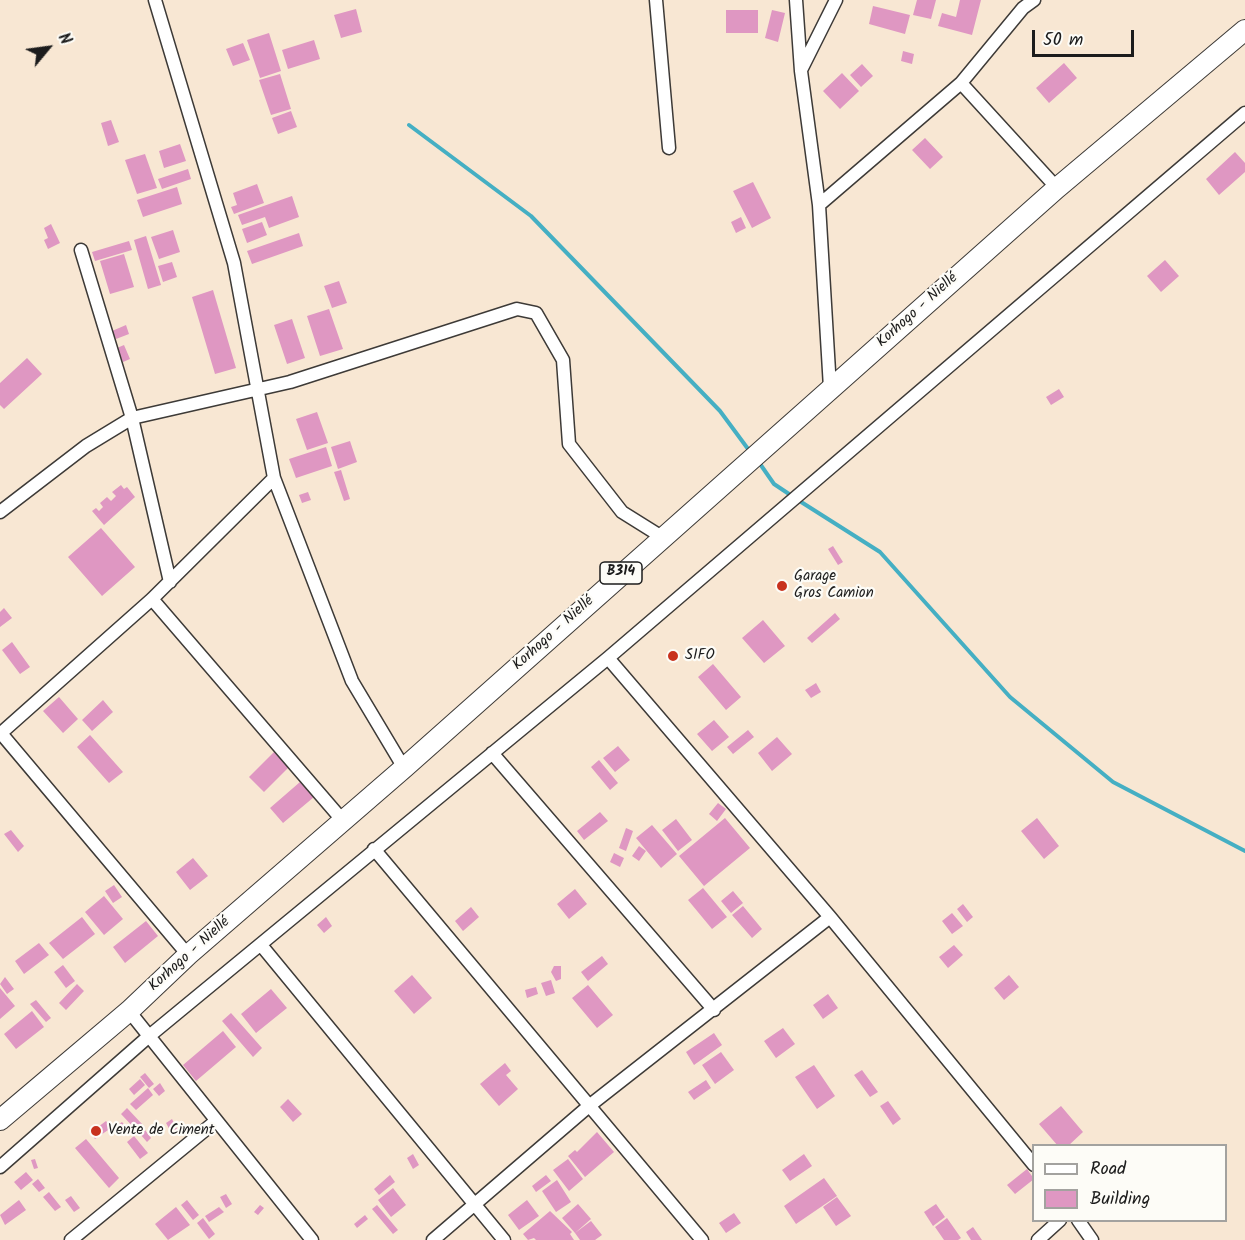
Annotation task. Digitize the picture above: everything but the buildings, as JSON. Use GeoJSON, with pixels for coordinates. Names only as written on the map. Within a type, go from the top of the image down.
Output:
{"type":"FeatureCollection","features":[{"type":"Feature","properties":{"kind":"main road","name":"Korhogo - Niellé"},"geometry":{"type":"LineString","coordinates":[[0,1120],[129,1011],[188,956],[344,822],[1057,188],[1245,30]]}},
{"type":"Feature","properties":{"kind":"street"},"geometry":{"type":"LineString","coordinates":[[155,0],[234,263],[255,389],[274,478],[352,681],[404,768]]}},
{"type":"Feature","properties":{"kind":"street"},"geometry":{"type":"LineString","coordinates":[[656,0],[669,148]]}},
{"type":"Feature","properties":{"kind":"street"},"geometry":{"type":"LineString","coordinates":[[796,0],[801,71],[819,205],[830,388]]}},
{"type":"Feature","properties":{"kind":"street"},"geometry":{"type":"LineString","coordinates":[[801,71],[836,0]]}},
{"type":"Feature","properties":{"kind":"street"},"geometry":{"type":"LineString","coordinates":[[819,205],[961,83],[1023,8],[1034,0]]}},
{"type":"Feature","properties":{"kind":"street"},"geometry":{"type":"LineString","coordinates":[[961,83],[1057,188]]}},
{"type":"Feature","properties":{"kind":"street"},"geometry":{"type":"LineString","coordinates":[[0,1167],[148,1037],[608,658],[1245,112]]}},
{"type":"Feature","properties":{"kind":"street"},"geometry":{"type":"LineString","coordinates":[[81,250],[132,418],[170,582]]}},
{"type":"Feature","properties":{"kind":"street"},"geometry":{"type":"LineString","coordinates":[[0,512],[86,446],[132,418],[290,382],[450,328],[517,309],[536,313],[563,360],[569,444],[622,512],[662,537]]}},
{"type":"Feature","properties":{"kind":"street"},"geometry":{"type":"LineString","coordinates":[[188,956],[0,733],[152,599],[274,478]]}},
{"type":"Feature","properties":{"kind":"street"},"geometry":{"type":"LineString","coordinates":[[152,599],[344,822]]}},
{"type":"Feature","properties":{"kind":"street"},"geometry":{"type":"LineString","coordinates":[[608,658],[830,917],[1032,1163]]}},
{"type":"Feature","properties":{"kind":"street"},"geometry":{"type":"LineString","coordinates":[[492,753],[714,1010]]}},
{"type":"Feature","properties":{"kind":"street"},"geometry":{"type":"LineString","coordinates":[[374,849],[702,1240]]}},
{"type":"Feature","properties":{"kind":"street"},"geometry":{"type":"LineString","coordinates":[[434,1240],[589,1106],[830,917]]}},
{"type":"Feature","properties":{"kind":"street"},"geometry":{"type":"LineString","coordinates":[[261,945],[504,1240]]}},
{"type":"Feature","properties":{"kind":"street"},"geometry":{"type":"LineString","coordinates":[[129,1011],[312,1240]]}},
{"type":"Feature","properties":{"kind":"street"},"geometry":{"type":"LineString","coordinates":[[71,1240],[216,1121]]}},
{"type":"Feature","properties":{"kind":"street"},"geometry":{"type":"LineString","coordinates":[[1038,1240],[1059,1222]]}},
{"type":"Feature","properties":{"kind":"street"},"geometry":{"type":"LineString","coordinates":[[1079,1222],[1092,1240]]}},
{"type":"Feature","properties":{"kind":"waterway"},"geometry":{"type":"LineString","coordinates":[[409,125],[531,216],[720,411],[751,453]]}},
{"type":"Feature","properties":{"kind":"waterway"},"geometry":{"type":"LineString","coordinates":[[758,461],[774,484],[792,496]]}},
{"type":"Feature","properties":{"kind":"waterway"},"geometry":{"type":"LineString","coordinates":[[798,500],[880,552],[1010,697],[1113,782],[1245,851]]}},
{"type":"Feature","properties":{"kind":"place","name":"Garage Gros Camion"},"geometry":{"type":"Point","coordinates":[782,586]}},
{"type":"Feature","properties":{"kind":"place","name":"SIFO"},"geometry":{"type":"Point","coordinates":[673,656]}},
{"type":"Feature","properties":{"kind":"place","name":"Vente de Ciment"},"geometry":{"type":"Point","coordinates":[96,1131]}}]}
